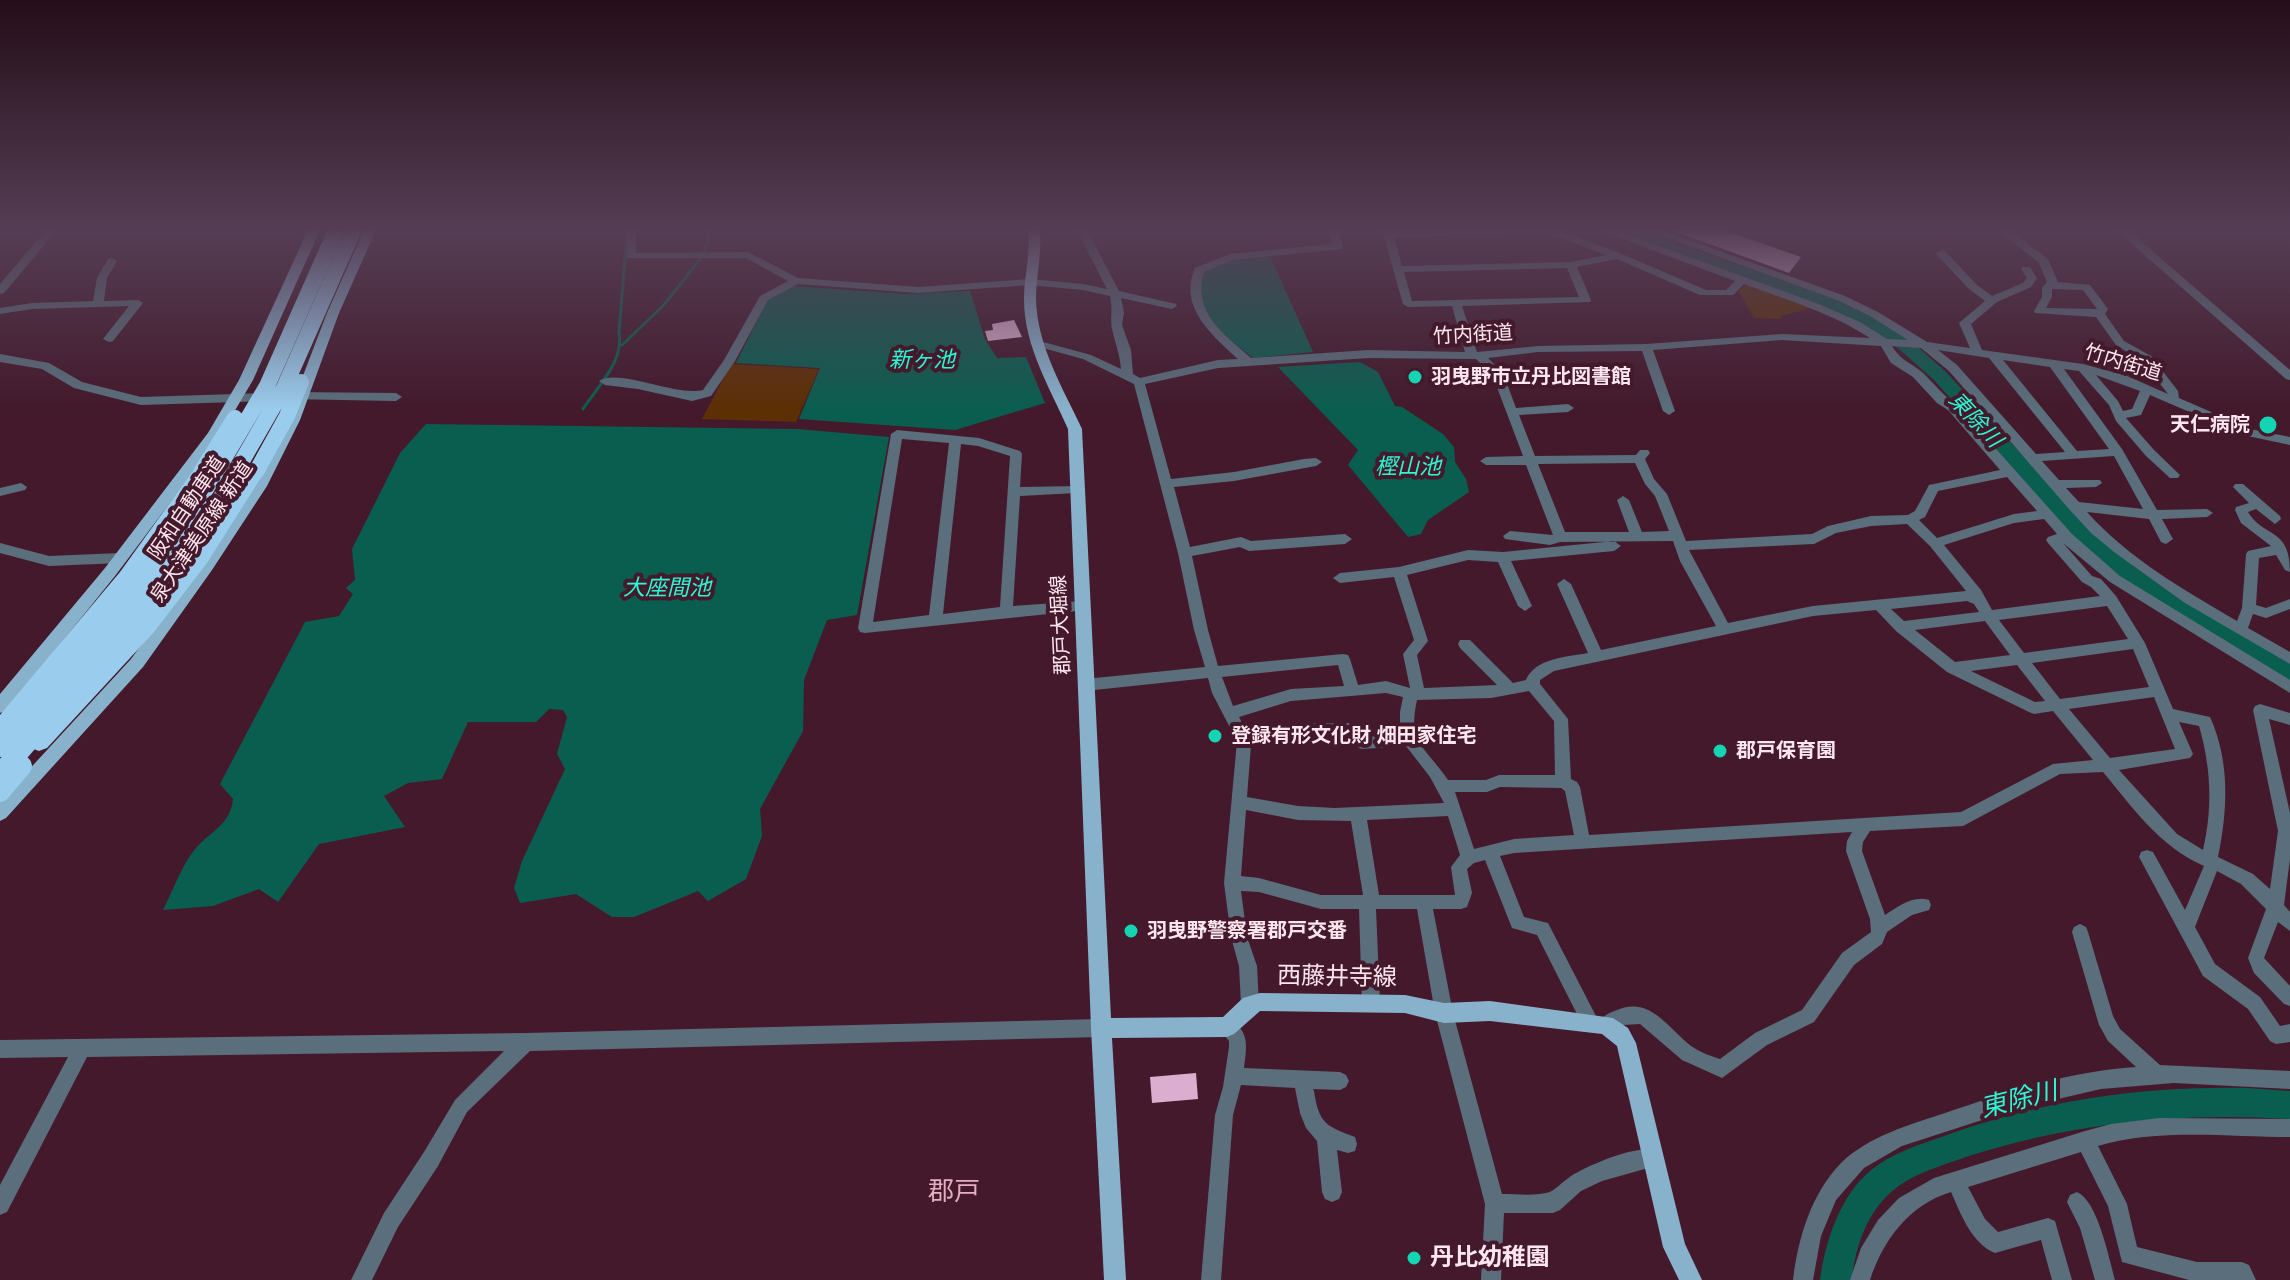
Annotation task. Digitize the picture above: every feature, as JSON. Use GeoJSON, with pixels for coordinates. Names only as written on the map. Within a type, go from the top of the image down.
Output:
{"type":"FeatureCollection","features":[{"type":"Feature","properties":{"kind":"highway"},"geometry":{"type":"LineString","coordinates":[[0,730],[9,708],[127,577],[180,503],[260,377],[304,290]]}},
{"type":"Feature","properties":{"kind":"highway","name":"阪和自動車道"},"geometry":{"type":"LineString","coordinates":[[0,747],[93,657],[174,539],[234,445],[270,379],[309,290]]}},
{"type":"Feature","properties":{"kind":"highway","name":"阪和自動車道"},"geometry":{"type":"LineString","coordinates":[[0,774],[93,657],[187,551],[232,483],[279,399],[328,290]]}},
{"type":"Feature","properties":{"kind":"highway"},"geometry":{"type":"LineString","coordinates":[[0,783],[147,627],[200,558],[256,472],[298,390],[321,308]]}},
{"type":"Feature","properties":{"kind":"highway"},"geometry":{"type":"LineString","coordinates":[[0,739],[93,657]]}},
{"type":"Feature","properties":{"kind":"highway"},"geometry":{"type":"LineString","coordinates":[[0,792],[38,747],[93,657]]}},
{"type":"Feature","properties":{"kind":"main road"},"geometry":{"type":"LineString","coordinates":[[9,708],[213,436],[235,398],[286,290]]}},
{"type":"Feature","properties":{"kind":"main road","name":"泉大津美原線 新道"},"geometry":{"type":"LineString","coordinates":[[0,813],[137,663],[262,483],[302,396],[343,290]]}},
{"type":"Feature","properties":{"kind":"main road","name":"郡戸大堀線"},"geometry":{"type":"LineString","coordinates":[[1031,290],[1036,343],[1073,422],[1101,1028]]}},
{"type":"Feature","properties":{"kind":"main road","name":"西藤井寺線"},"geometry":{"type":"LineString","coordinates":[[1250,1005],[1260,1002],[1405,1004],[1444,1013],[1490,1011],[1539,1019],[1597,1022]]}},
{"type":"Feature","properties":{"kind":"main road"},"geometry":{"type":"LineString","coordinates":[[1115,1280],[1101,1028],[1227,1027],[1250,1005]]}},
{"type":"Feature","properties":{"kind":"main road"},"geometry":{"type":"LineString","coordinates":[[1597,1022],[1621,1035],[1626,1043],[1674,1247],[1691,1280]]}},
{"type":"Feature","properties":{"kind":"street"},"geometry":{"type":"LineString","coordinates":[[98,304],[100,290]]}},
{"type":"Feature","properties":{"kind":"street"},"geometry":{"type":"LineString","coordinates":[[605,381],[692,397],[707,393],[764,298],[780,290]]}},
{"type":"Feature","properties":{"kind":"street"},"geometry":{"type":"LineString","coordinates":[[1085,290],[1172,306]]}},
{"type":"Feature","properties":{"kind":"street"},"geometry":{"type":"LineString","coordinates":[[1113,290],[1119,312],[1116,325],[1125,350],[1127,374]]}},
{"type":"Feature","properties":{"kind":"street"},"geometry":{"type":"LineString","coordinates":[[1193,290],[1203,318],[1248,362]]}},
{"type":"Feature","properties":{"kind":"street"},"geometry":{"type":"LineString","coordinates":[[1404,290],[1408,304],[1586,300],[1582,290]]}},
{"type":"Feature","properties":{"kind":"street"},"geometry":{"type":"LineString","coordinates":[[1696,290],[1704,293],[1729,293],[1732,290]]}},
{"type":"Feature","properties":{"kind":"street"},"geometry":{"type":"LineString","coordinates":[[1768,290],[1839,316],[1886,342],[1895,360],[1917,374],[1941,400],[1952,407],[2067,537],[2115,579],[2290,687]]}},
{"type":"Feature","properties":{"kind":"street"},"geometry":{"type":"LineString","coordinates":[[1818,290],[1874,314],[1953,368],[2074,506],[2117,549],[2181,595],[2290,659]]}},
{"type":"Feature","properties":{"kind":"street"},"geometry":{"type":"LineString","coordinates":[[1980,290],[1991,300]]}},
{"type":"Feature","properties":{"kind":"street"},"geometry":{"type":"LineString","coordinates":[[1977,352],[1965,323],[1991,300],[2010,290]]}},
{"type":"Feature","properties":{"kind":"street"},"geometry":{"type":"LineString","coordinates":[[2048,290],[2039,311],[2099,314]]}},
{"type":"Feature","properties":{"kind":"street"},"geometry":{"type":"LineString","coordinates":[[2088,290],[2103,309],[2099,314]]}},
{"type":"Feature","properties":{"kind":"street"},"geometry":{"type":"LineString","coordinates":[[2190,290],[2290,376]]}},
{"type":"Feature","properties":{"kind":"street"},"geometry":{"type":"LineString","coordinates":[[0,311],[32,306],[138,303],[109,339]]}},
{"type":"Feature","properties":{"kind":"street"},"geometry":{"type":"LineString","coordinates":[[1456,303],[1475,356],[1497,373],[1560,537]]}},
{"type":"Feature","properties":{"kind":"street"},"geometry":{"type":"LineString","coordinates":[[2099,314],[2120,343],[2147,359],[2174,394],[2173,399]]}},
{"type":"Feature","properties":{"kind":"street","name":"竹内街道"},"geometry":{"type":"LineString","coordinates":[[1139,382],[1218,364],[1368,354],[1475,356],[1538,349],[1646,347],[1782,337],[1886,342],[1991,353],[2083,368],[2173,399],[2247,432],[2290,441]]}},
{"type":"Feature","properties":{"kind":"street"},"geometry":{"type":"LineString","coordinates":[[1036,343],[1087,357],[1139,382],[1219,693],[1244,741],[1232,883],[1239,937],[1248,966],[1250,1005]]}},
{"type":"Feature","properties":{"kind":"street"},"geometry":{"type":"LineString","coordinates":[[1646,347],[1669,411]]}},
{"type":"Feature","properties":{"kind":"street"},"geometry":{"type":"LineString","coordinates":[[1991,353],[2074,455]]}},
{"type":"Feature","properties":{"kind":"street"},"geometry":{"type":"LineString","coordinates":[[0,358],[45,366],[78,385],[141,401],[302,396],[396,397]]}},
{"type":"Feature","properties":{"kind":"street"},"geometry":{"type":"LineString","coordinates":[[2053,362],[2118,452],[2166,539]]}},
{"type":"Feature","properties":{"kind":"street"},"geometry":{"type":"LineString","coordinates":[[2083,368],[2150,453],[2174,475]]}},
{"type":"Feature","properties":{"kind":"street"},"geometry":{"type":"LineString","coordinates":[[2119,415],[2137,412],[2147,389]]}},
{"type":"Feature","properties":{"kind":"street"},"geometry":{"type":"LineString","coordinates":[[1512,412],[1568,408]]}},
{"type":"Feature","properties":{"kind":"street"},"geometry":{"type":"LineString","coordinates":[[1006,613],[1016,454],[979,442],[897,434],[865,628],[1082,606]]}},
{"type":"Feature","properties":{"kind":"street"},"geometry":{"type":"LineString","coordinates":[[935,621],[956,439]]}},
{"type":"Feature","properties":{"kind":"street"},"geometry":{"type":"LineString","coordinates":[[2033,458],[2118,452]]}},
{"type":"Feature","properties":{"kind":"street"},"geometry":{"type":"LineString","coordinates":[[1486,461],[1642,456],[1649,481],[1661,494],[1687,561],[1724,628]]}},
{"type":"Feature","properties":{"kind":"street"},"geometry":{"type":"LineString","coordinates":[[1165,484],[1221,479],[1289,463],[1316,462]]}},
{"type":"Feature","properties":{"kind":"street"},"geometry":{"type":"LineString","coordinates":[[1510,536],[1550,540],[1560,537],[1638,537],[1680,541],[1814,539],[1833,529],[1871,521],[1910,519],[1920,514],[1933,488],[2010,472]]}},
{"type":"Feature","properties":{"kind":"street"},"geometry":{"type":"LineString","coordinates":[[2055,484],[2096,483]]}},
{"type":"Feature","properties":{"kind":"street"},"geometry":{"type":"LineString","coordinates":[[0,492],[21,487]]}},
{"type":"Feature","properties":{"kind":"street"},"geometry":{"type":"LineString","coordinates":[[2239,487],[2275,519]]}},
{"type":"Feature","properties":{"kind":"street"},"geometry":{"type":"LineString","coordinates":[[1014,492],[1076,489]]}},
{"type":"Feature","properties":{"kind":"street"},"geometry":{"type":"LineString","coordinates":[[1623,500],[1638,537]]}},
{"type":"Feature","properties":{"kind":"street"},"geometry":{"type":"LineString","coordinates":[[2258,504],[2241,510],[2246,520],[2273,539],[2290,567]]}},
{"type":"Feature","properties":{"kind":"street"},"geometry":{"type":"LineString","coordinates":[[2074,506],[2153,515],[2207,513]]}},
{"type":"Feature","properties":{"kind":"street"},"geometry":{"type":"LineString","coordinates":[[1935,543],[2014,519],[2046,514]]}},
{"type":"Feature","properties":{"kind":"street"},"geometry":{"type":"LineString","coordinates":[[1910,519],[1935,543],[2058,705],[2170,838],[2247,879],[2290,923]]}},
{"type":"Feature","properties":{"kind":"street"},"geometry":{"type":"LineString","coordinates":[[1232,883],[1259,885],[1321,902],[1461,902],[1464,893],[1459,867],[1469,857],[1514,846],[1963,819],[2058,768],[2185,754],[2138,643],[2111,600],[2096,583],[2087,579],[2053,540],[2067,537]]}},
{"type":"Feature","properties":{"kind":"street"},"geometry":{"type":"LineString","coordinates":[[1185,553],[1241,542],[1249,546],[1345,539]]}},
{"type":"Feature","properties":{"kind":"street"},"geometry":{"type":"LineString","coordinates":[[1340,578],[1399,572],[1468,555],[1503,557],[1614,546]]}},
{"type":"Feature","properties":{"kind":"street"},"geometry":{"type":"LineString","coordinates":[[0,548],[49,561],[120,558]]}},
{"type":"Feature","properties":{"kind":"street"},"geometry":{"type":"LineString","coordinates":[[2241,629],[2249,608],[2253,554],[2281,549]]}},
{"type":"Feature","properties":{"kind":"street"},"geometry":{"type":"LineString","coordinates":[[1503,557],[1525,606]]}},
{"type":"Feature","properties":{"kind":"street"},"geometry":{"type":"LineString","coordinates":[[1399,572],[1421,641],[1410,654],[1414,694],[1406,712],[1408,740],[1444,786],[1469,857]]}},
{"type":"Feature","properties":{"kind":"street"},"geometry":{"type":"LineString","coordinates":[[1564,584],[1596,655]]}},
{"type":"Feature","properties":{"kind":"street"},"geometry":{"type":"LineString","coordinates":[[2165,608],[2181,595]]}},
{"type":"Feature","properties":{"kind":"street"},"geometry":{"type":"LineString","coordinates":[[1532,685],[1534,677],[1550,666],[1724,628],[1813,611],[1967,596],[1976,599]]}},
{"type":"Feature","properties":{"kind":"street"},"geometry":{"type":"LineString","coordinates":[[1901,627],[2111,600]]}},
{"type":"Feature","properties":{"kind":"street"},"geometry":{"type":"LineString","coordinates":[[1878,604],[1952,668],[2034,708],[2159,691]]}},
{"type":"Feature","properties":{"kind":"street"},"geometry":{"type":"LineString","coordinates":[[2249,608],[2266,613],[2290,604]]}},
{"type":"Feature","properties":{"kind":"street"},"geometry":{"type":"LineString","coordinates":[[1952,668],[2138,643]]}},
{"type":"Feature","properties":{"kind":"street"},"geometry":{"type":"LineString","coordinates":[[1465,644],[1508,687]]}},
{"type":"Feature","properties":{"kind":"street"},"geometry":{"type":"LineString","coordinates":[[1085,685],[1343,659],[1353,691]]}},
{"type":"Feature","properties":{"kind":"street"},"geometry":{"type":"LineString","coordinates":[[1231,713],[1291,695],[1386,687],[1414,694],[1491,692],[1532,685]]}},
{"type":"Feature","properties":{"kind":"street"},"geometry":{"type":"LineString","coordinates":[[1532,685],[1561,719],[1563,782]]}},
{"type":"Feature","properties":{"kind":"street"},"geometry":{"type":"LineString","coordinates":[[2290,719],[2260,710],[2288,831],[2275,908],[2256,958],[2260,967],[2290,998]]}},
{"type":"Feature","properties":{"kind":"street"},"geometry":{"type":"LineString","coordinates":[[2169,714],[2205,721],[2217,762],[2219,815],[2211,861],[2186,928]]}},
{"type":"Feature","properties":{"kind":"street"},"geometry":{"type":"LineString","coordinates":[[1244,741],[1287,730],[1357,729],[1362,743],[1408,740]]}},
{"type":"Feature","properties":{"kind":"street"},"geometry":{"type":"LineString","coordinates":[[1444,786],[1487,786],[1499,781],[1563,782],[1572,787],[1583,842]]}},
{"type":"Feature","properties":{"kind":"street"},"geometry":{"type":"LineString","coordinates":[[1239,802],[1298,813],[1358,815],[1452,809]]}},
{"type":"Feature","properties":{"kind":"street"},"geometry":{"type":"LineString","coordinates":[[1358,815],[1370,902],[1371,1003]]}},
{"type":"Feature","properties":{"kind":"street"},"geometry":{"type":"LineString","coordinates":[[1491,854],[1518,923],[1542,928],[1597,1022],[1633,1013],[1645,1015],[1687,1053],[1722,1069],[1761,1039],[1808,1016],[1848,959],[1876,939],[1879,928],[1873,898],[1854,851],[1855,841],[1865,825]]}},
{"type":"Feature","properties":{"kind":"street"},"geometry":{"type":"LineString","coordinates":[[2147,857],[2216,978],[2254,1003],[2276,1035],[2290,1033]]}},
{"type":"Feature","properties":{"kind":"street"},"geometry":{"type":"LineString","coordinates":[[1424,903],[1444,1013],[1495,1204],[1491,1280]]}},
{"type":"Feature","properties":{"kind":"street"},"geometry":{"type":"LineString","coordinates":[[1879,928],[1908,909],[1923,905]]}},
{"type":"Feature","properties":{"kind":"street"},"geometry":{"type":"LineString","coordinates":[[2080,932],[2105,1019],[2114,1035],[2157,1074]]}},
{"type":"Feature","properties":{"kind":"street"},"geometry":{"type":"LineString","coordinates":[[1211,1280],[1224,1115],[1232,1093],[1238,1037],[1227,1027]]}},
{"type":"Feature","properties":{"kind":"street"},"geometry":{"type":"LineString","coordinates":[[0,1049],[526,1042],[1101,1028]]}},
{"type":"Feature","properties":{"kind":"street"},"geometry":{"type":"LineString","coordinates":[[361,1280],[391,1220],[461,1106],[526,1042]]}},
{"type":"Feature","properties":{"kind":"street"},"geometry":{"type":"LineString","coordinates":[[0,1205],[81,1050]]}},
{"type":"Feature","properties":{"kind":"street"},"geometry":{"type":"LineString","coordinates":[[1803,1280],[1806,1247],[1820,1213],[1846,1171],[1877,1146],[1987,1107],[2087,1082],[2157,1074],[2290,1080]]}},
{"type":"Feature","properties":{"kind":"street"},"geometry":{"type":"LineString","coordinates":[[1232,1076],[1340,1081]]}},
{"type":"Feature","properties":{"kind":"street"},"geometry":{"type":"LineString","coordinates":[[1303,1079],[1306,1107],[1326,1138],[1332,1192]]}},
{"type":"Feature","properties":{"kind":"street"},"geometry":{"type":"LineString","coordinates":[[1860,1280],[1868,1255],[1885,1227],[1906,1205],[1934,1188],[2085,1140],[2159,1127],[2290,1128]]}},
{"type":"Feature","properties":{"kind":"street"},"geometry":{"type":"LineString","coordinates":[[1326,1138],[1348,1144]]}},
{"type":"Feature","properties":{"kind":"street"},"geometry":{"type":"LineString","coordinates":[[2085,1140],[2117,1204],[2129,1255],[2168,1272],[2242,1272],[2246,1280]]}},
{"type":"Feature","properties":{"kind":"street"},"geometry":{"type":"LineString","coordinates":[[1495,1204],[1553,1203],[1568,1187],[1589,1176],[1621,1164],[1652,1158]]}},
{"type":"Feature","properties":{"kind":"street"},"geometry":{"type":"LineString","coordinates":[[1955,1181],[1978,1226],[1995,1243],[2048,1228],[2062,1280]]}},
{"type":"Feature","properties":{"kind":"street"},"geometry":{"type":"LineString","coordinates":[[2077,1202],[2089,1225],[2105,1280]]}},
{"type":"Feature","properties":{"kind":"shaded area"},"geometry":{"type":"Polygon","coordinates":[[[1760,290],[1811,308],[1781,316],[1781,319],[1754,318],[1738,291],[1760,290]]]}},
{"type":"Feature","properties":{"kind":"shaded area"},"geometry":{"type":"Polygon","coordinates":[[[731,364],[819,369],[796,422],[702,419],[731,364]]]}},
{"type":"Feature","properties":{"kind":"water","name":"新ヶ池"},"geometry":{"type":"Polygon","coordinates":[[[786,290],[905,294],[970,291],[985,339],[997,358],[1026,357],[1045,403],[955,430],[799,419],[820,368],[736,363],[768,299],[786,290]]]}},
{"type":"Feature","properties":{"kind":"water"},"geometry":{"type":"Polygon","coordinates":[[[1201,290],[1285,290],[1313,352],[1253,358],[1212,321],[1201,299],[1201,290]]]}},
{"type":"Feature","properties":{"kind":"water","name":"樫山池"},"geometry":{"type":"Polygon","coordinates":[[[1360,362],[1378,372],[1395,406],[1402,407],[1443,434],[1454,447],[1455,462],[1466,479],[1469,492],[1428,520],[1421,534],[1408,537],[1348,465],[1358,450],[1278,367],[1360,362]]]}},
{"type":"Feature","properties":{"kind":"water","name":"大座間池"},"geometry":{"type":"Polygon","coordinates":[[[426,424],[797,429],[889,437],[857,615],[827,620],[804,680],[803,731],[760,809],[762,836],[746,879],[708,901],[698,891],[634,917],[612,917],[576,894],[520,903],[514,888],[522,861],[565,769],[557,754],[567,717],[563,710],[549,709],[536,722],[468,722],[442,779],[408,783],[384,796],[405,827],[319,844],[278,902],[259,889],[213,906],[163,910],[191,854],[228,815],[233,799],[220,784],[305,622],[339,616],[353,594],[346,588],[355,580],[352,549],[400,453],[426,424]]]}},
{"type":"Feature","properties":{"kind":"building"},"geometry":{"type":"Polygon","coordinates":[[[1014,320],[1022,337],[988,341],[985,331],[993,330],[992,324],[1014,320]]]}},
{"type":"Feature","properties":{"kind":"building"},"geometry":{"type":"Polygon","coordinates":[[[1196,1073],[1198,1099],[1152,1103],[1150,1077],[1196,1073]]]}},
{"type":"Feature","properties":{"kind":"waterway"},"geometry":{"type":"LineString","coordinates":[[583,409],[609,372],[618,353],[622,290]]}},
{"type":"Feature","properties":{"kind":"waterway"},"geometry":{"type":"LineString","coordinates":[[622,345],[676,290]]}},
{"type":"Feature","properties":{"kind":"waterway","name":"東除川"},"geometry":{"type":"LineString","coordinates":[[1793,290],[1872,324],[1905,345],[1940,376],[2083,534],[2129,573],[2290,674]]}},
{"type":"Feature","properties":{"kind":"waterway","name":"東除川"},"geometry":{"type":"LineString","coordinates":[[1836,1280],[1843,1245],[1864,1200],[1879,1182],[1921,1158],[1997,1133],[2079,1113],[2204,1101],[2290,1105]]}},
{"type":"Feature","properties":{"kind":"place","name":"羽曳野市立丹比図書館"},"geometry":{"type":"Point","coordinates":[1415,377]}},
{"type":"Feature","properties":{"kind":"place","name":"天仁病院"},"geometry":{"type":"Point","coordinates":[2268,425]}},
{"type":"Feature","properties":{"kind":"place","name":"登録有形文化財 畑田家住宅"},"geometry":{"type":"Point","coordinates":[1215,736]}},
{"type":"Feature","properties":{"kind":"place","name":"郡戸保育園"},"geometry":{"type":"Point","coordinates":[1720,751]}},
{"type":"Feature","properties":{"kind":"place","name":"羽曳野警察署郡戸交番"},"geometry":{"type":"Point","coordinates":[1131,931]}},
{"type":"Feature","properties":{"kind":"place","name":"丹比幼稚園"},"geometry":{"type":"Point","coordinates":[1414,1258]}},
{"type":"Feature","properties":{"kind":"district","name":"郡戸"},"geometry":{"type":"Point","coordinates":[954,1192]}}]}
